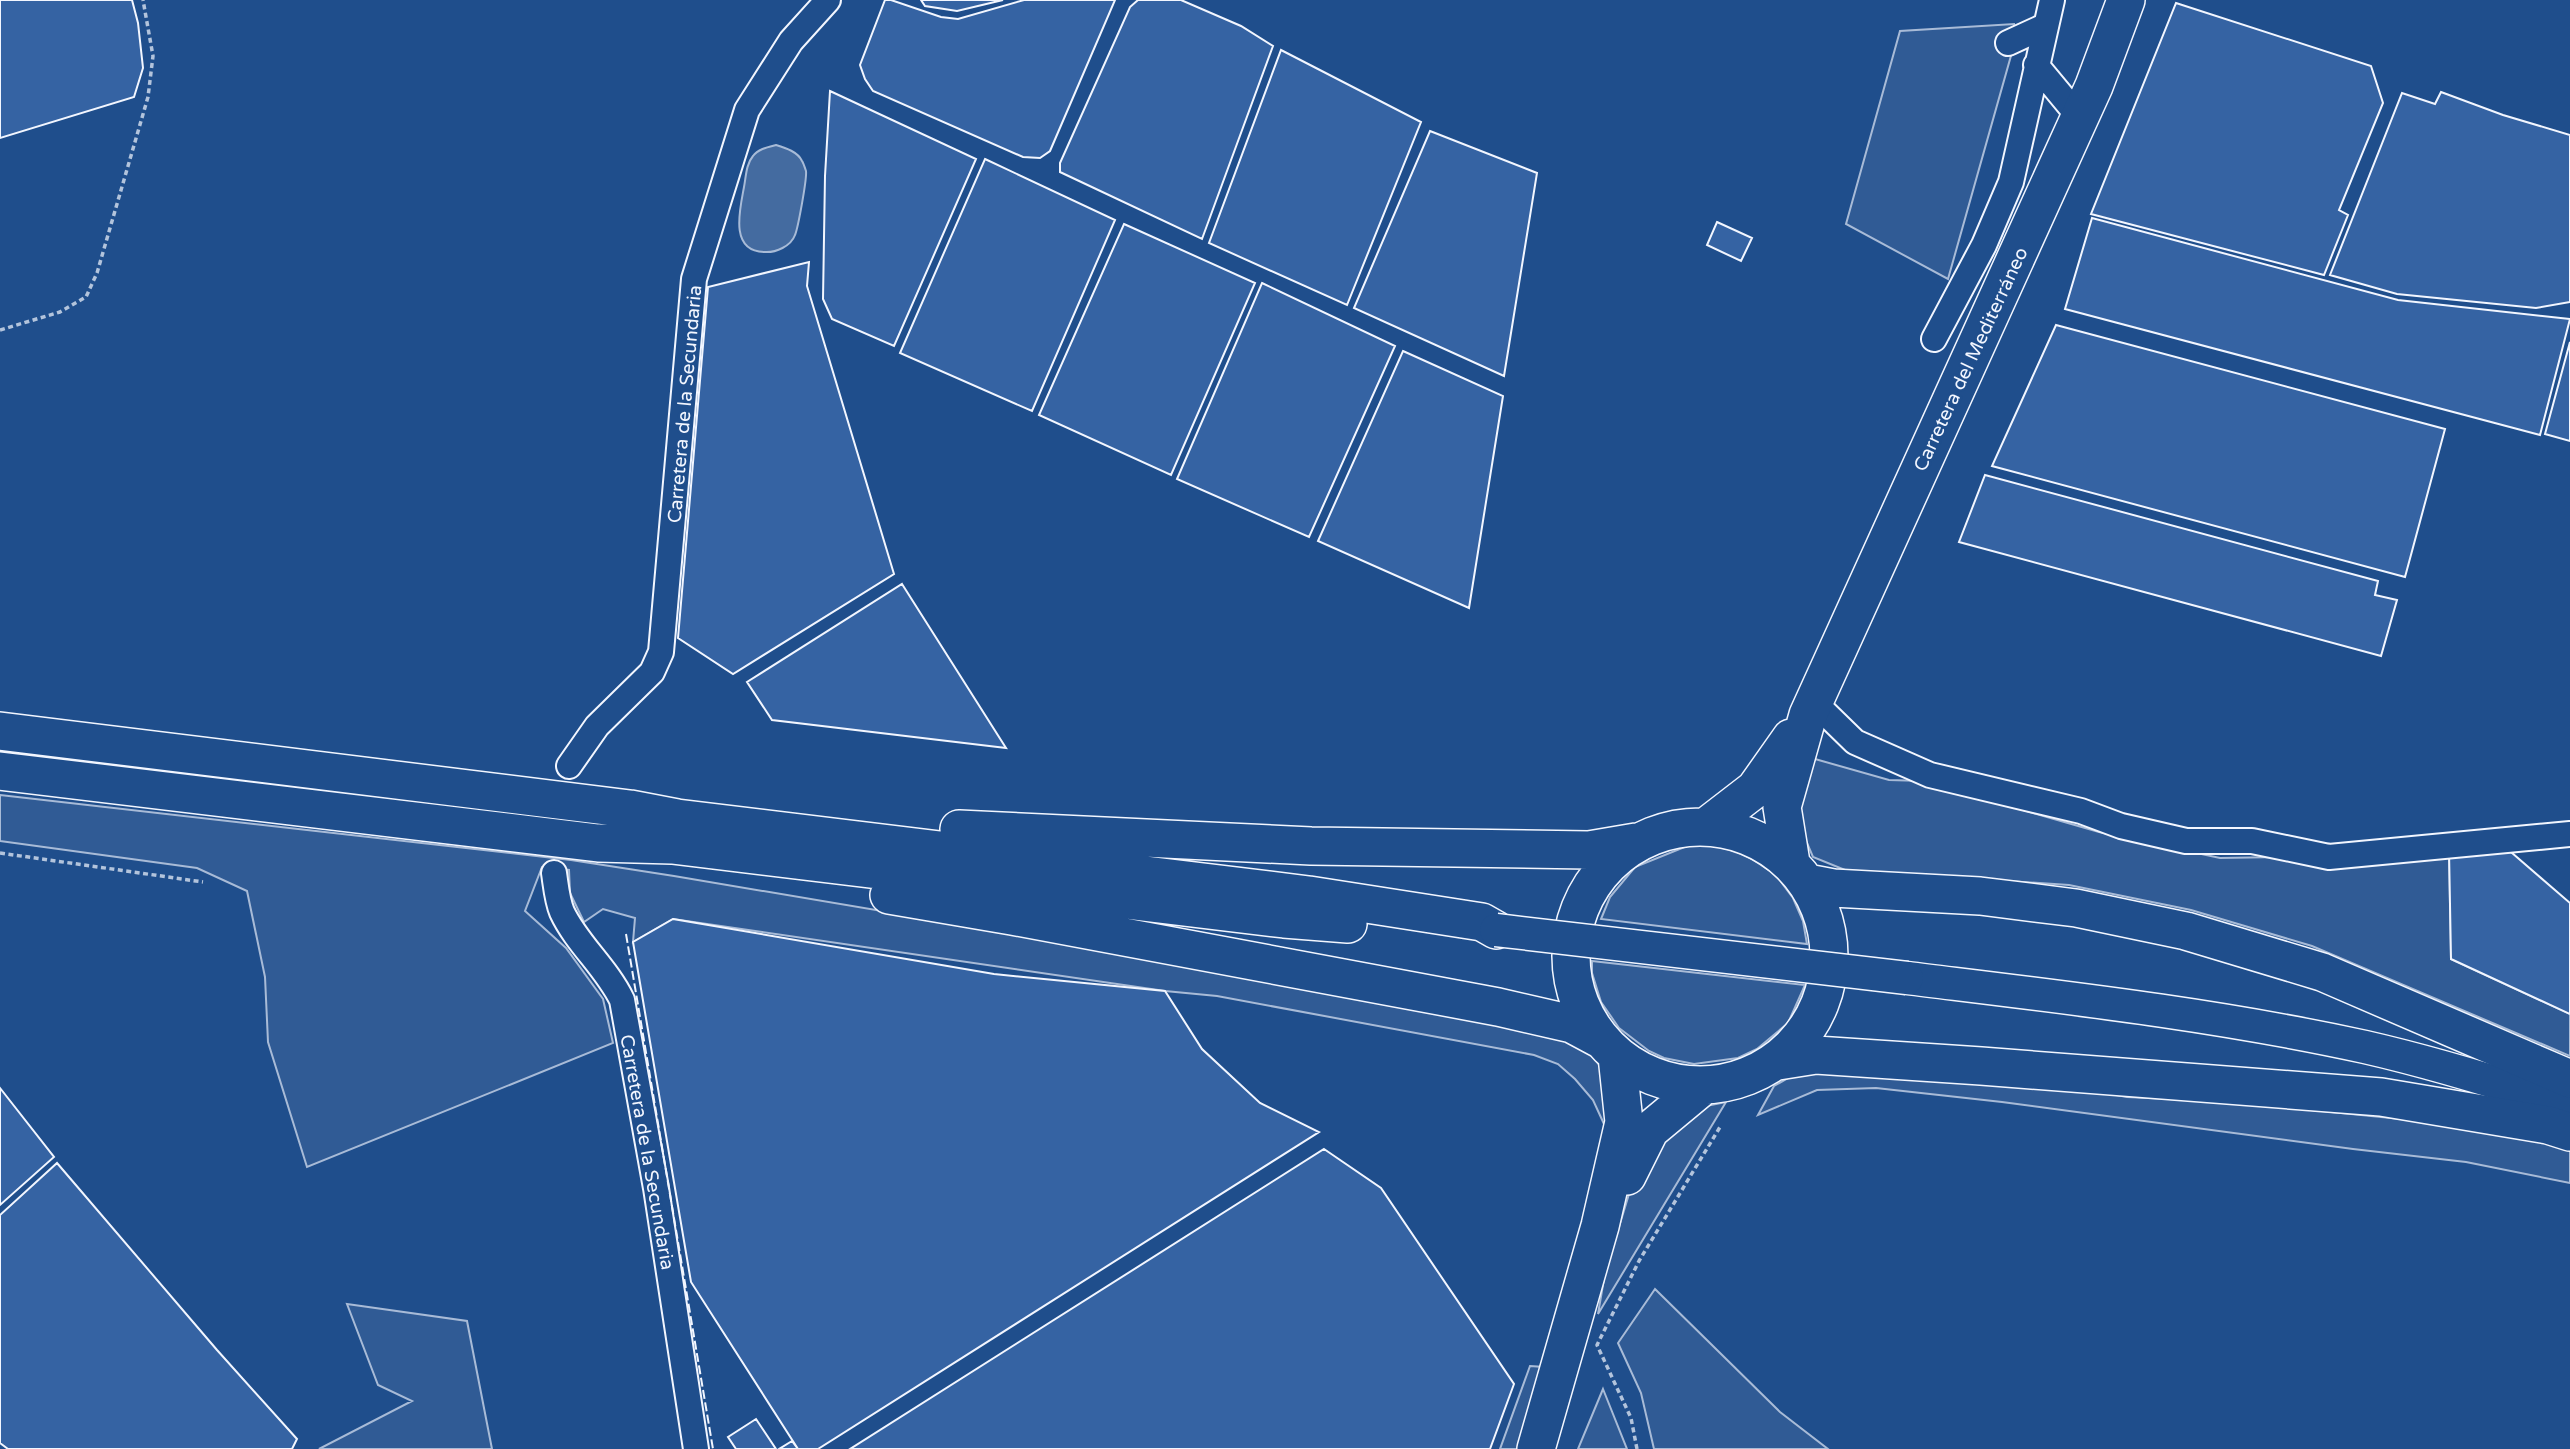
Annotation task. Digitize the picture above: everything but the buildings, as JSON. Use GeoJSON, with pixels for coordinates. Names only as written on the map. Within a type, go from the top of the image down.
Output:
{"type":"FeatureCollection","features":[{"type":"Feature","properties":{"kind":"highway","name":"Carretera del Mediterráneo"},"geometry":{"type":"LineString","coordinates":[[1799,873],[1782,807],[1811,708],[2080,118],[2126,0]]}},
{"type":"Feature","properties":{"kind":"highway","name":"Carretera del Mediterráneo"},"geometry":{"type":"LineString","coordinates":[[1707,826],[1755,789],[1811,708]]}},
{"type":"Feature","properties":{"kind":"highway"},"geometry":{"type":"LineString","coordinates":[[0,732],[1309,895],[1482,922],[1496,930]]}},
{"type":"Feature","properties":{"kind":"highway"},"geometry":{"type":"LineString","coordinates":[[0,771],[598,843],[670,858],[1012,916],[1498,1007],[1572,1024],[1643,1073],[1672,1083],[1703,1086],[1742,1079],[1778,1061],[1816,1055],[2381,1097],[2548,1125],[2570,1132]]}},
{"type":"Feature","properties":{"kind":"highway"},"geometry":{"type":"LineString","coordinates":[[630,809],[675,806],[1065,836],[1311,846],[1589,850],[1636,842],[1670,829],[1707,826],[1737,831],[1766,844],[1799,873],[1833,888],[1980,896],[2062,906],[2186,931],[2322,972],[2570,1079]]}},
{"type":"Feature","properties":{"kind":"highway"},"geometry":{"type":"LineString","coordinates":[[1536,1449],[1600,1226],[1625,1122],[1609,1047],[1581,1006],[1571,970],[1572,932],[1584,896],[1606,866],[1636,842]]}},
{"type":"Feature","properties":{"kind":"highway"},"geometry":{"type":"LineString","coordinates":[[598,843],[672,845],[1284,919],[1481,934],[1496,930]]}},
{"type":"Feature","properties":{"kind":"highway"},"geometry":{"type":"LineString","coordinates":[[1778,1061],[1805,1033],[1824,997],[1830,958],[1825,919],[1799,873]]}},
{"type":"Feature","properties":{"kind":"highway"},"geometry":{"type":"LineString","coordinates":[[1600,1226],[1650,1130],[1703,1086]]}},
{"type":"Feature","properties":{"kind":"main road"},"geometry":{"type":"LineString","coordinates":[[1496,930],[2155,1009],[2247,1024],[2367,1048],[2495,1081],[2570,1106]]}},
{"type":"Feature","properties":{"kind":"street","name":"Carretera de la Secundaria"},"geometry":{"type":"LineString","coordinates":[[569,766],[597,726],[652,672],[661,652],[694,279],[747,110],[791,41],[828,0]]}},
{"type":"Feature","properties":{"kind":"street"},"geometry":{"type":"LineString","coordinates":[[1934,339],[1968,270],[1984,245],[2011,182],[2052,0]]}},
{"type":"Feature","properties":{"kind":"street"},"geometry":{"type":"LineString","coordinates":[[2008,43],[2045,26]]}},
{"type":"Feature","properties":{"kind":"street"},"geometry":{"type":"LineString","coordinates":[[2036,65],[2080,118]]}},
{"type":"Feature","properties":{"kind":"street"},"geometry":{"type":"LineString","coordinates":[[1811,708],[1855,742],[1930,775],[2081,811],[2121,826],[2186,841],[2252,841],[2329,857],[2570,834]]}},
{"type":"Feature","properties":{"kind":"street","name":"Carretera de la Secundaria"},"geometry":{"type":"LineString","coordinates":[[554,873],[561,909],[578,938],[612,981],[622,1000],[656,1188],[696,1449]]}},
{"type":"Feature","properties":{"kind":"path"},"geometry":{"type":"LineString","coordinates":[[0,330],[60,312],[86,297],[97,273],[148,97],[153,56],[143,0]]}},
{"type":"Feature","properties":{"kind":"path"},"geometry":{"type":"LineString","coordinates":[[0,853],[203,882]]}},
{"type":"Feature","properties":{"kind":"path"},"geometry":{"type":"LineString","coordinates":[[1637,1449],[1631,1418],[1597,1345],[1639,1261],[1720,1127]]}},
{"type":"Feature","properties":{"kind":"shaded area"},"geometry":{"type":"Polygon","coordinates":[[[2014,24],[2014,45],[1948,279],[1846,224],[1900,31],[2014,24]]]}},
{"type":"Feature","properties":{"kind":"shaded area"},"geometry":{"type":"Polygon","coordinates":[[[776,145],[798,155],[806,171],[805,183],[793,239],[782,248],[764,252],[753,250],[746,245],[741,237],[739,217],[751,159],[760,150],[776,145]]]}},
{"type":"Feature","properties":{"kind":"shaded area"},"geometry":{"type":"Polygon","coordinates":[[[1815,759],[1889,780],[1923,781],[2099,832],[2220,858],[2280,857],[2325,869],[2449,850],[2451,959],[2570,1014],[2570,1056],[2312,946],[2191,910],[2069,885],[1845,870],[1813,857],[1798,822],[1799,791],[1815,759]]]}},
{"type":"Feature","properties":{"kind":"shaded area"},"geometry":{"type":"Polygon","coordinates":[[[0,795],[571,860],[1089,946],[1526,1031],[1574,1042],[1587,1050],[1601,1067],[1614,1115],[1604,1124],[1593,1100],[1575,1079],[1558,1064],[1534,1055],[1217,996],[1165,991],[673,919],[633,942],[635,918],[603,909],[584,922],[570,893],[569,870],[542,867],[525,911],[566,948],[603,999],[613,1043],[307,1167],[268,1042],[265,977],[247,891],[197,868],[0,841],[0,795]]]}},
{"type":"Feature","properties":{"kind":"shaded area"},"geometry":{"type":"Polygon","coordinates":[[[1710,845],[1735,851],[1776,875],[1793,898],[1803,921],[1807,944],[1601,919],[1610,897],[1635,867],[1687,846],[1710,845]]]}},
{"type":"Feature","properties":{"kind":"shaded area"},"geometry":{"type":"Polygon","coordinates":[[[1592,961],[1805,985],[1788,1023],[1757,1049],[1738,1058],[1694,1064],[1664,1058],[1649,1051],[1619,1028],[1601,1002],[1592,973],[1592,961]]]}},
{"type":"Feature","properties":{"kind":"shaded area"},"geometry":{"type":"Polygon","coordinates":[[[1797,1073],[2045,1082],[2127,1097],[2231,1102],[2401,1119],[2570,1147],[2570,1183],[2466,1162],[1876,1088],[1817,1090],[1758,1115],[1774,1086],[1797,1073]]]}},
{"type":"Feature","properties":{"kind":"shaded area"},"geometry":{"type":"Polygon","coordinates":[[[1726,1102],[1598,1314],[1605,1273],[1629,1194],[1646,1157],[1706,1106],[1726,1102]]]}},
{"type":"Feature","properties":{"kind":"shaded area"},"geometry":{"type":"Polygon","coordinates":[[[1655,1289],[1780,1412],[1828,1449],[1654,1449],[1641,1393],[1618,1343],[1655,1289]]]}},
{"type":"Feature","properties":{"kind":"shaded area"},"geometry":{"type":"Polygon","coordinates":[[[347,1304],[467,1321],[492,1449],[319,1449],[412,1401],[378,1385],[347,1304]]]}},
{"type":"Feature","properties":{"kind":"shaded area"},"geometry":{"type":"Polygon","coordinates":[[[1530,1366],[1544,1367],[1517,1449],[1500,1449],[1530,1366]]]}},
{"type":"Feature","properties":{"kind":"shaded area"},"geometry":{"type":"Polygon","coordinates":[[[1603,1389],[1627,1449],[1578,1449],[1603,1389]]]}},
{"type":"Feature","properties":{"kind":"fence"},"geometry":{"type":"LineString","coordinates":[[626,934],[713,1449]]}}]}
